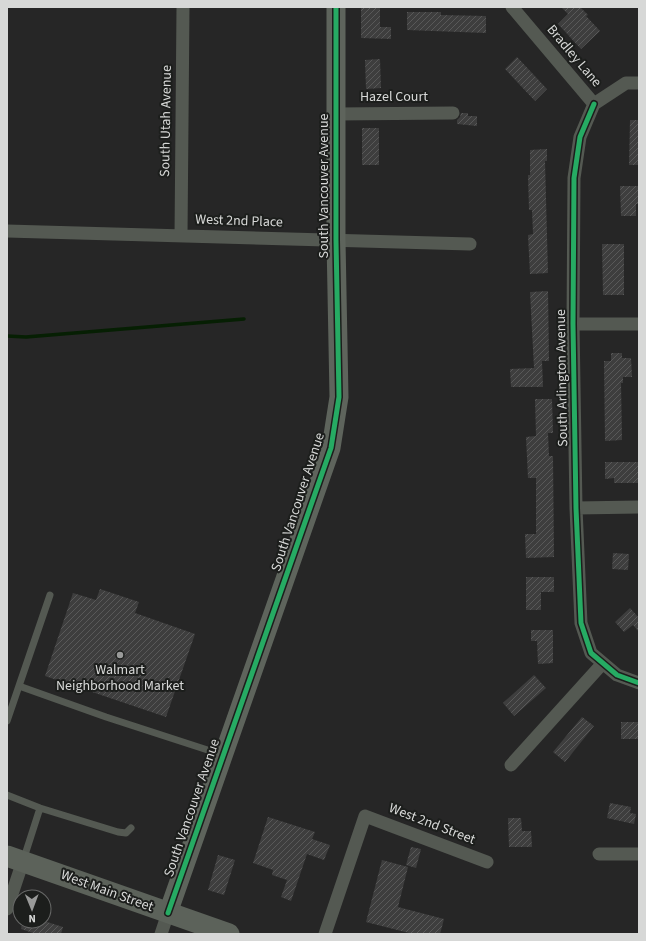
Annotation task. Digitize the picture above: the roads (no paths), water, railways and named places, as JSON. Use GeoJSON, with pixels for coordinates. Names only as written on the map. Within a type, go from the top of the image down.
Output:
{"type":"FeatureCollection","features":[{"type":"Feature","properties":{"kind":"main road","name":"West Main Street"},"geometry":{"type":"LineString","coordinates":[[15,859],[229,934]]}},
{"type":"Feature","properties":{"kind":"street","name":"South Utah Avenue"},"geometry":{"type":"LineString","coordinates":[[181,236],[183,7]]}},
{"type":"Feature","properties":{"kind":"street","name":"South Vancouver Avenue"},"geometry":{"type":"LineString","coordinates":[[168,913],[331,448],[339,397],[336,240],[336,7]]}},
{"type":"Feature","properties":{"kind":"street","name":"Bradley Lane"},"geometry":{"type":"LineString","coordinates":[[512,7],[594,104],[626,83],[639,83]]}},
{"type":"Feature","properties":{"kind":"street","name":"South Arlington Avenue"},"geometry":{"type":"LineString","coordinates":[[594,104],[580,137],[574,178],[573,324],[576,508],[581,623],[591,653],[603,663]]}},
{"type":"Feature","properties":{"kind":"street","name":"Hazel Court"},"geometry":{"type":"LineString","coordinates":[[336,114],[453,113]]}},
{"type":"Feature","properties":{"kind":"street","name":"West 2nd Place"},"geometry":{"type":"LineString","coordinates":[[7,231],[470,244]]}},
{"type":"Feature","properties":{"kind":"street"},"geometry":{"type":"LineString","coordinates":[[573,324],[639,324]]}},
{"type":"Feature","properties":{"kind":"street"},"geometry":{"type":"LineString","coordinates":[[576,508],[639,507]]}},
{"type":"Feature","properties":{"kind":"street"},"geometry":{"type":"LineString","coordinates":[[511,765],[603,663],[616,675],[639,683]]}},
{"type":"Feature","properties":{"kind":"street","name":"West 2nd Street"},"geometry":{"type":"LineString","coordinates":[[325,934],[365,816],[487,862]]}},
{"type":"Feature","properties":{"kind":"street"},"geometry":{"type":"LineString","coordinates":[[599,854],[639,854]]}},
{"type":"Feature","properties":{"kind":"street"},"geometry":{"type":"LineString","coordinates":[[7,909],[15,859]]}},
{"type":"Feature","properties":{"kind":"street"},"geometry":{"type":"LineString","coordinates":[[161,934],[168,913]]}},
{"type":"Feature","properties":{"kind":"lane"},"geometry":{"type":"LineString","coordinates":[[7,722],[50,595]]}},
{"type":"Feature","properties":{"kind":"lane"},"geometry":{"type":"LineString","coordinates":[[19,686],[106,717],[224,756]]}},
{"type":"Feature","properties":{"kind":"lane"},"geometry":{"type":"LineString","coordinates":[[7,795],[40,808],[118,832],[126,833],[131,828]]}},
{"type":"Feature","properties":{"kind":"lane"},"geometry":{"type":"LineString","coordinates":[[15,859],[40,808]]}},
{"type":"Feature","properties":{"kind":"waterway"},"geometry":{"type":"LineString","coordinates":[[7,336],[26,337],[244,319]]}},
{"type":"Feature","properties":{"kind":"place","name":"Walmart Neighborhood Market"},"geometry":{"type":"Point","coordinates":[120,655]}}]}
